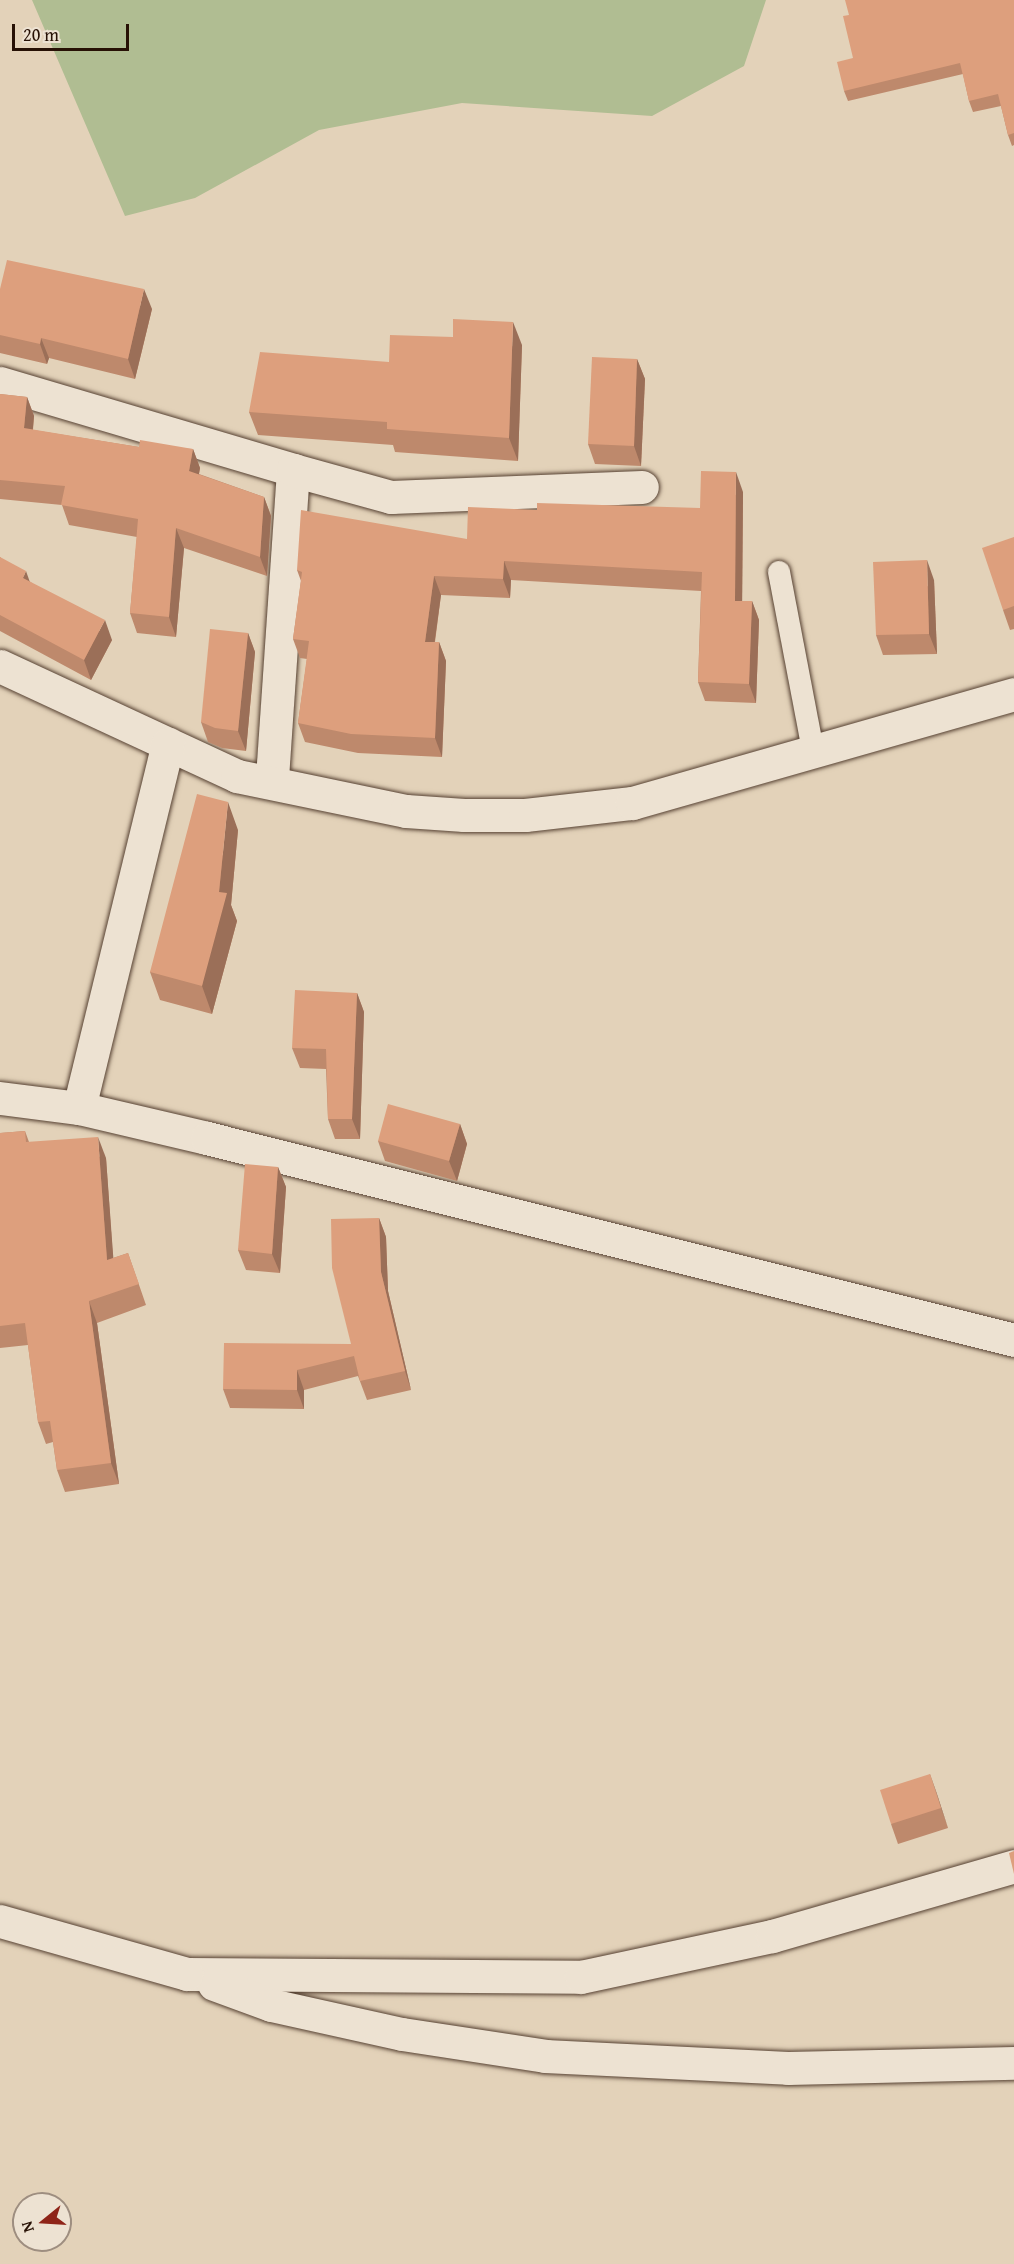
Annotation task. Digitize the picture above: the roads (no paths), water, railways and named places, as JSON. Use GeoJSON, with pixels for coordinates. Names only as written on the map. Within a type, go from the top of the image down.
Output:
{"type":"FeatureCollection","features":[{"type":"Feature","properties":{"kind":"street"},"geometry":{"type":"LineString","coordinates":[[0,382],[391,497],[642,487]]}},
{"type":"Feature","properties":{"kind":"street"},"geometry":{"type":"LineString","coordinates":[[272,782],[293,470]]}},
{"type":"Feature","properties":{"kind":"street"},"geometry":{"type":"LineString","coordinates":[[0,666],[237,776],[406,811],[525,815],[632,803],[814,755],[1014,694]]}},
{"type":"Feature","properties":{"kind":"street"},"geometry":{"type":"LineString","coordinates":[[79,1108],[168,744]]}},
{"type":"Feature","properties":{"kind":"street"},"geometry":{"type":"LineString","coordinates":[[0,1098],[79,1108],[1014,1340]]}},
{"type":"Feature","properties":{"kind":"street"},"geometry":{"type":"LineString","coordinates":[[187,1974],[581,1977],[772,1936],[1014,1866]]}},
{"type":"Feature","properties":{"kind":"street"},"geometry":{"type":"LineString","coordinates":[[0,1921],[187,1974],[282,2007],[545,2056],[788,2068],[1014,2063]]}},
{"type":"Feature","properties":{"kind":"lane"},"geometry":{"type":"LineString","coordinates":[[779,572],[814,755]]}}]}
